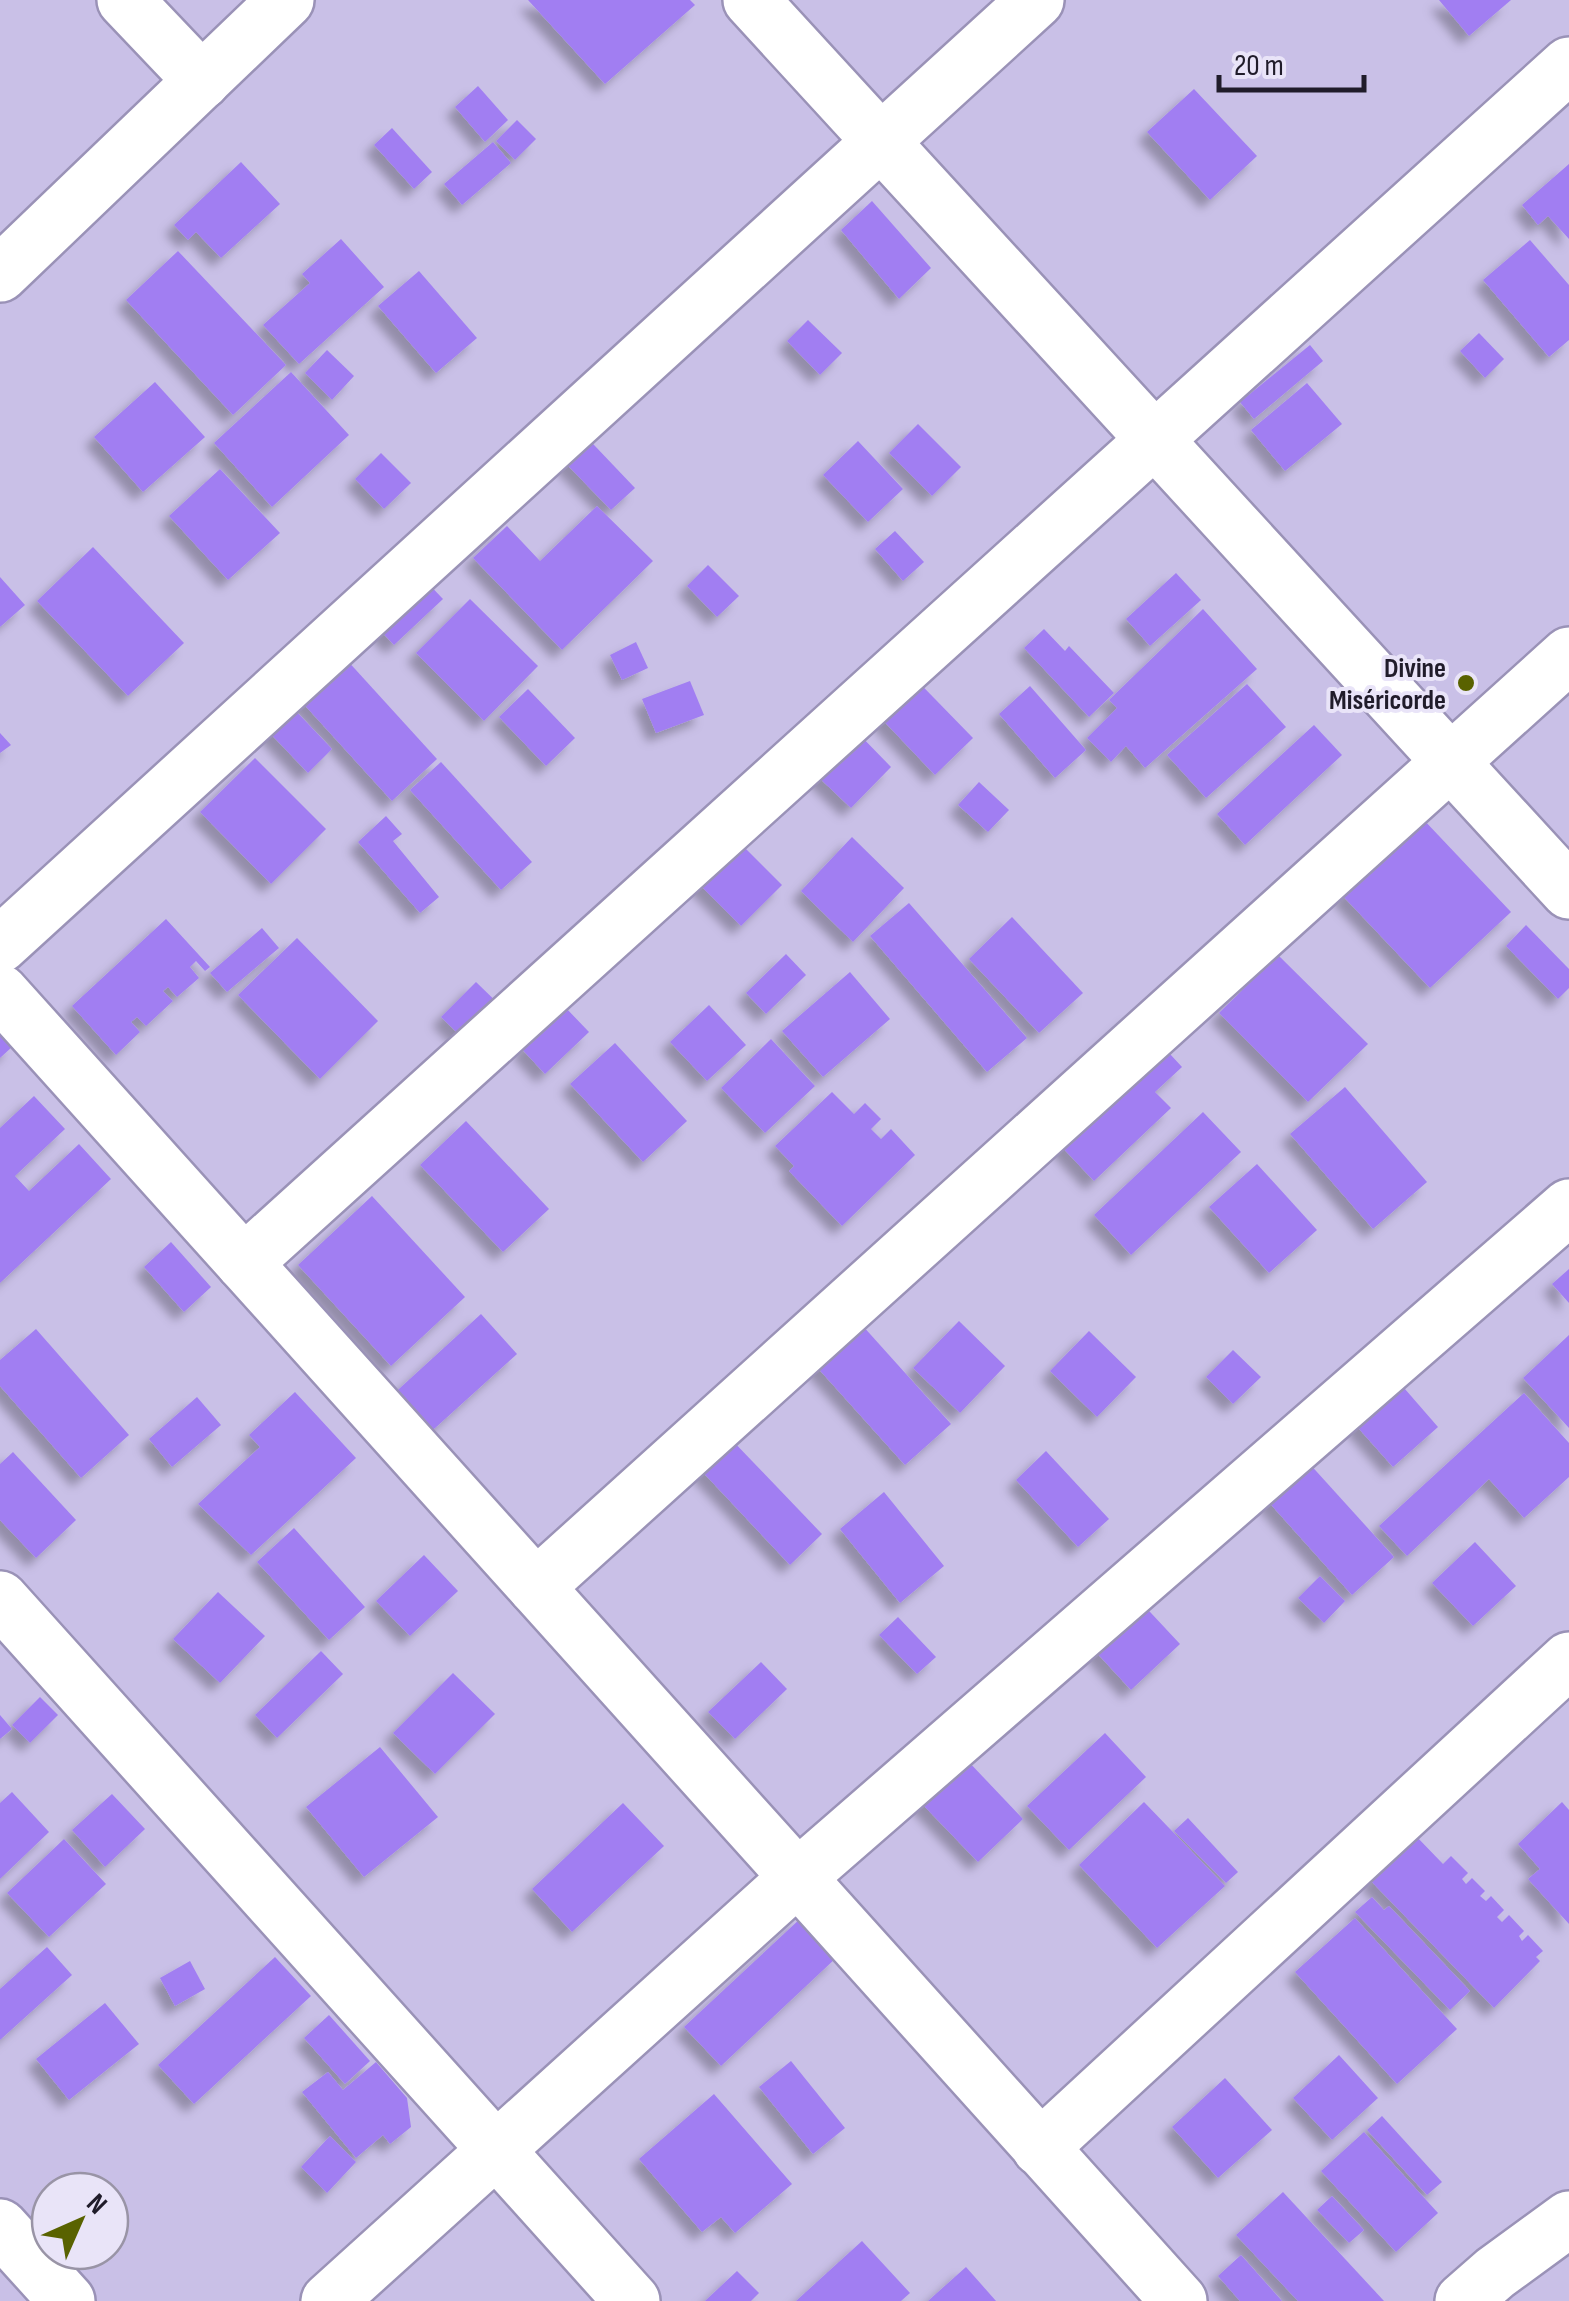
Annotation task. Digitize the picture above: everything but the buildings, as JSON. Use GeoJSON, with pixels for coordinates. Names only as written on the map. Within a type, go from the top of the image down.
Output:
{"type":"FeatureCollection","features":[{"type":"Feature","properties":{"kind":"street"},"geometry":{"type":"LineString","coordinates":[[125,0],[202,81]]}},
{"type":"Feature","properties":{"kind":"street"},"geometry":{"type":"LineString","coordinates":[[0,274],[286,0]]}},
{"type":"Feature","properties":{"kind":"street"},"geometry":{"type":"LineString","coordinates":[[751,0],[1569,891]]}},
{"type":"Feature","properties":{"kind":"street"},"geometry":{"type":"LineString","coordinates":[[0,946],[1036,0]]}},
{"type":"Feature","properties":{"kind":"street"},"geometry":{"type":"LineString","coordinates":[[244,1263],[1569,65]]}},
{"type":"Feature","properties":{"kind":"street"},"geometry":{"type":"LineString","coordinates":[[536,1587],[1569,655]]}},
{"type":"Feature","properties":{"kind":"street"},"geometry":{"type":"LineString","coordinates":[[0,992],[1179,2301]]}},
{"type":"Feature","properties":{"kind":"street"},"geometry":{"type":"LineString","coordinates":[[329,2301],[797,1878],[1569,1207]]}},
{"type":"Feature","properties":{"kind":"street"},"geometry":{"type":"LineString","coordinates":[[0,1600],[632,2301]]}},
{"type":"Feature","properties":{"kind":"street"},"geometry":{"type":"LineString","coordinates":[[1040,2148],[1569,1660]]}},
{"type":"Feature","properties":{"kind":"street"},"geometry":{"type":"LineString","coordinates":[[1488,2292],[1569,2219]]}},
{"type":"Feature","properties":{"kind":"street"},"geometry":{"type":"LineString","coordinates":[[0,2227],[67,2301]]}},
{"type":"Feature","properties":{"kind":"place","name":"Divine Miséricorde"},"geometry":{"type":"Point","coordinates":[1466,683]}}]}
